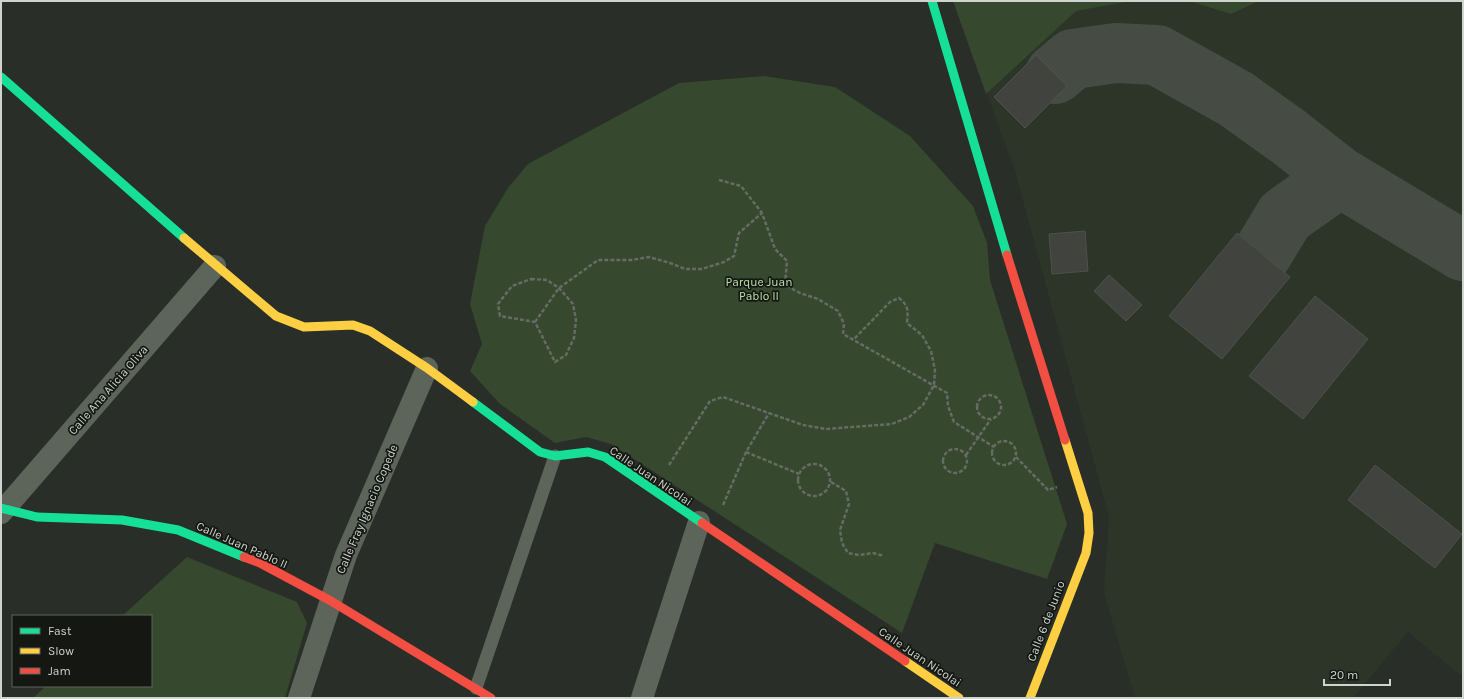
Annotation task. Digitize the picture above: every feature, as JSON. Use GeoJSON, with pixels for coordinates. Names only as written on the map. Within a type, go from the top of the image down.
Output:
{"type":"FeatureCollection","features":[{"type":"Feature","properties":{"kind":"street","name":"Calle 6 de Junio"},"geometry":{"type":"LineString","coordinates":[[932,1],[1017,290],[1088,512],[1089,533],[1086,553],[1030,698]]}},
{"type":"Feature","properties":{"kind":"street","name":"Calle Juan Nicolai"},"geometry":{"type":"LineString","coordinates":[[1,77],[215,266],[276,316],[304,327],[352,325],[370,331],[427,368],[540,452],[555,456],[588,452],[605,457],[959,698]]}},
{"type":"Feature","properties":{"kind":"street","name":"Calle Ana Alicia Oliva"},"geometry":{"type":"LineString","coordinates":[[2,510],[215,266]]}},
{"type":"Feature","properties":{"kind":"street","name":"Calle Fray Ignacio Copede"},"geometry":{"type":"LineString","coordinates":[[299,698],[346,555],[427,368]]}},
{"type":"Feature","properties":{"kind":"street","name":"Calle Juan Pablo II"},"geometry":{"type":"LineString","coordinates":[[2,510],[37,517],[122,520],[178,530],[260,563],[331,601],[491,698]]}},
{"type":"Feature","properties":{"kind":"street"},"geometry":{"type":"LineString","coordinates":[[642,698],[699,522]]}},
{"type":"Feature","properties":{"kind":"lane"},"geometry":{"type":"LineString","coordinates":[[476,688],[555,456]]}},
{"type":"Feature","properties":{"kind":"path"},"geometry":{"type":"LineString","coordinates":[[719,180],[741,186],[762,213],[775,249],[787,261],[785,285],[800,293],[818,299],[838,311],[844,324],[843,334],[934,384],[947,393],[948,406],[954,422],[994,447]]}},
{"type":"Feature","properties":{"kind":"path"},"geometry":{"type":"LineString","coordinates":[[535,322],[559,288],[598,260],[632,260],[649,257],[684,268],[702,269],[724,262],[734,256],[739,233],[762,213]]}},
{"type":"Feature","properties":{"kind":"path"},"geometry":{"type":"LineString","coordinates":[[531,279],[547,280],[559,288],[573,304],[576,320],[574,338],[566,355],[555,362],[535,322],[500,316],[498,304],[512,286],[531,279]]}},
{"type":"Feature","properties":{"kind":"path"},"geometry":{"type":"LineString","coordinates":[[669,465],[710,401],[723,397],[803,425],[826,428],[892,424],[909,417],[923,405],[934,384],[935,370],[931,351],[922,335],[907,323],[908,312],[906,303],[900,298],[890,302],[854,339]]}},
{"type":"Feature","properties":{"kind":"path"},"geometry":{"type":"LineString","coordinates":[[966,456],[958,449],[954,448],[948,450],[943,457],[944,466],[950,472],[960,472],[966,465],[966,456],[978,437],[991,419],[999,414],[1001,405],[996,397],[986,395],[979,401],[977,409],[982,417],[991,419]]}},
{"type":"Feature","properties":{"kind":"path"},"geometry":{"type":"LineString","coordinates":[[723,505],[746,452],[769,413]]}},
{"type":"Feature","properties":{"kind":"path"},"geometry":{"type":"LineString","coordinates":[[1016,456],[1010,464],[1001,465],[994,460],[992,456],[994,447],[997,444],[1001,442],[1011,443],[1016,451],[1016,456],[1048,490]]}},
{"type":"Feature","properties":{"kind":"path"},"geometry":{"type":"LineString","coordinates":[[746,452],[799,474]]}},
{"type":"Feature","properties":{"kind":"path"},"geometry":{"type":"LineString","coordinates":[[814,463],[821,465],[830,474],[831,482],[829,488],[824,493],[817,496],[810,496],[801,490],[798,485],[799,474],[802,468],[808,464],[814,463]]}},
{"type":"Feature","properties":{"kind":"path"},"geometry":{"type":"LineString","coordinates":[[831,482],[846,491],[849,504],[840,530],[842,543],[848,553],[860,555],[873,553],[884,556]]}},
{"type":"Feature","properties":{"kind":"shaded area"},"geometry":{"type":"Polygon","coordinates":[[[953,1],[1463,1],[1463,672],[1460,675],[1408,632],[1353,698],[1135,698],[1104,593],[1109,517],[1015,171],[953,1]]]}},
{"type":"Feature","properties":{"kind":"green space"},"geometry":{"type":"Polygon","coordinates":[[[953,1],[1131,1],[1076,11],[986,94],[953,1]]]}},
{"type":"Feature","properties":{"kind":"green space"},"geometry":{"type":"Polygon","coordinates":[[[1189,1],[1259,1],[1231,14],[1189,1]]]}},
{"type":"Feature","properties":{"kind":"green space","name":"Parque Juan Pablo II"},"geometry":{"type":"Polygon","coordinates":[[[764,76],[835,87],[910,136],[973,206],[987,243],[990,280],[1067,524],[1047,579],[935,543],[902,633],[611,444],[586,437],[555,443],[500,404],[470,371],[482,344],[470,304],[485,226],[508,188],[528,164],[679,83],[764,76]]]}},
{"type":"Feature","properties":{"kind":"green space"},"geometry":{"type":"Polygon","coordinates":[[[187,557],[297,602],[307,623],[285,698],[33,698],[45,687],[152,687],[152,615],[123,615],[187,557]]]}},
{"type":"Feature","properties":{"kind":"building"},"geometry":{"type":"Polygon","coordinates":[[[1036,55],[1067,86],[1025,128],[994,97],[1036,55]]]}},
{"type":"Feature","properties":{"kind":"building"},"geometry":{"type":"Polygon","coordinates":[[[1085,231],[1088,271],[1052,274],[1049,234],[1085,231]]]}},
{"type":"Feature","properties":{"kind":"building"},"geometry":{"type":"Polygon","coordinates":[[[1237,233],[1290,277],[1222,359],[1169,316],[1237,233]]]}},
{"type":"Feature","properties":{"kind":"building"},"geometry":{"type":"Polygon","coordinates":[[[1109,275],[1142,305],[1126,321],[1094,291],[1109,275]]]}},
{"type":"Feature","properties":{"kind":"building"},"geometry":{"type":"Polygon","coordinates":[[[1315,296],[1368,339],[1303,419],[1249,376],[1315,296]]]}},
{"type":"Feature","properties":{"kind":"building"},"geometry":{"type":"Polygon","coordinates":[[[1375,465],[1462,534],[1435,568],[1348,500],[1375,465]]]}},
{"type":"Feature","properties":{"kind":"taxiway"},"geometry":{"type":"LineString","coordinates":[[1055,74],[1073,59],[1116,53],[1157,55],[1236,99],[1289,137],[1340,177],[1463,251]]}},
{"type":"Feature","properties":{"kind":"taxiway"},"geometry":{"type":"LineString","coordinates":[[1262,254],[1285,216],[1340,177]]}},
{"type":"Feature","properties":{"kind":"traffic: fast"},"geometry":{"type":"LineString","coordinates":[[932,1],[1007,255]]}},
{"type":"Feature","properties":{"kind":"traffic: fast"},"geometry":{"type":"LineString","coordinates":[[1,77],[184,238]]}},
{"type":"Feature","properties":{"kind":"traffic: fast"},"geometry":{"type":"LineString","coordinates":[[473,402],[540,452],[555,456],[588,452],[605,457],[702,523]]}},
{"type":"Feature","properties":{"kind":"traffic: fast"},"geometry":{"type":"LineString","coordinates":[[1,508],[37,517],[122,520],[178,530],[244,557]]}},
{"type":"Feature","properties":{"kind":"traffic: slow"},"geometry":{"type":"LineString","coordinates":[[184,238],[276,316],[304,327],[353,325],[370,331],[427,368],[473,402]]}},
{"type":"Feature","properties":{"kind":"traffic: slow"},"geometry":{"type":"LineString","coordinates":[[1030,698],[1086,553],[1089,533],[1088,513],[1065,440]]}},
{"type":"Feature","properties":{"kind":"traffic: slow"},"geometry":{"type":"LineString","coordinates":[[905,661],[959,698]]}},
{"type":"Feature","properties":{"kind":"traffic: jam"},"geometry":{"type":"LineString","coordinates":[[1007,255],[1065,440]]}},
{"type":"Feature","properties":{"kind":"traffic: jam"},"geometry":{"type":"LineString","coordinates":[[702,523],[905,661]]}},
{"type":"Feature","properties":{"kind":"traffic: jam"},"geometry":{"type":"LineString","coordinates":[[244,557],[260,563],[331,601],[491,698]]}}]}
